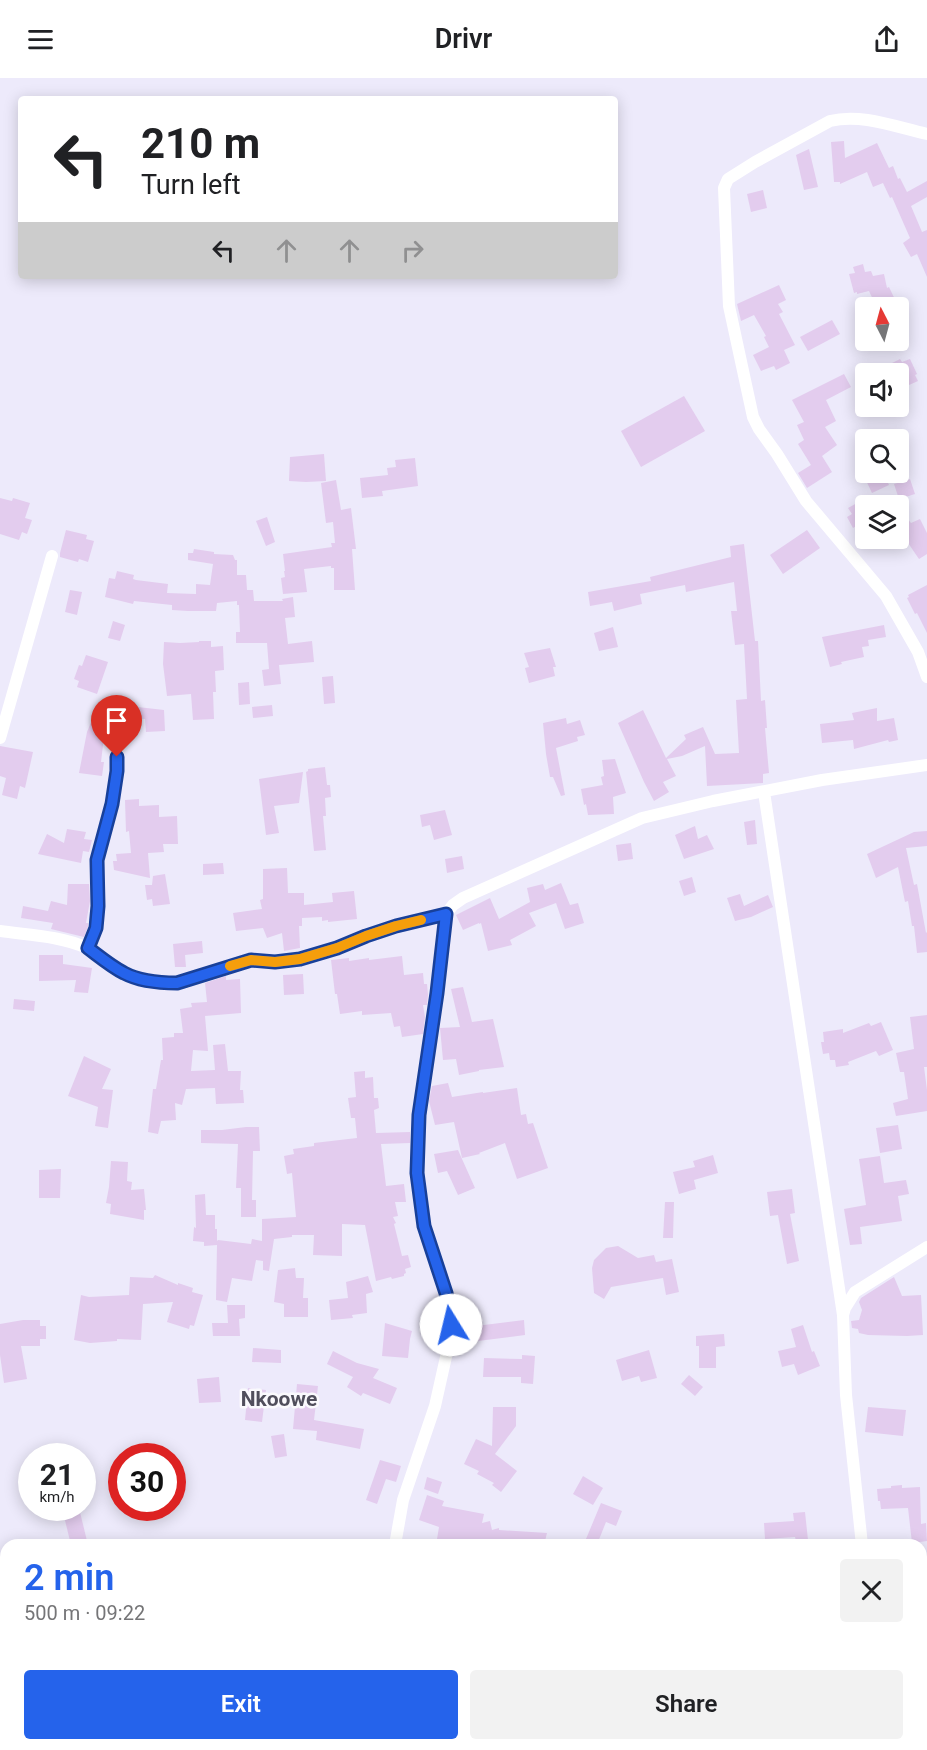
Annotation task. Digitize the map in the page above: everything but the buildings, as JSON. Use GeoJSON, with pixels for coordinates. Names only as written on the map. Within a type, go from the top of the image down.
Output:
{"type":"FeatureCollection","features":[{"type":"Feature","properties":{"kind":"street"},"geometry":{"type":"LineString","coordinates":[[927,134],[861,119],[843,118],[830,121],[728,179],[724,188],[729,306],[753,417],[806,501],[886,596],[918,652],[927,677]]}},
{"type":"Feature","properties":{"kind":"street"},"geometry":{"type":"LineString","coordinates":[[0,738],[52,556]]}},
{"type":"Feature","properties":{"kind":"street"},"geometry":{"type":"LineString","coordinates":[[88,948],[96,928],[97,860],[112,804],[117,771],[117,742]]}},
{"type":"Feature","properties":{"kind":"street"},"geometry":{"type":"LineString","coordinates":[[396,1539],[404,1500],[435,1406],[450,1339],[451,1325],[446,1293],[424,1226],[417,1173],[419,1115],[446,914],[453,905],[464,898],[642,818],[712,801],[822,780],[927,765]]}},
{"type":"Feature","properties":{"kind":"street"},"geometry":{"type":"LineString","coordinates":[[764,792],[843,1315],[846,1395],[861,1539]]}},
{"type":"Feature","properties":{"kind":"street"},"geometry":{"type":"LineString","coordinates":[[0,931],[66,941],[88,948],[125,974],[144,980],[177,983],[251,960],[275,962],[300,959],[396,926],[446,914]]}},
{"type":"Feature","properties":{"kind":"street"},"geometry":{"type":"LineString","coordinates":[[843,1315],[844,1308],[855,1292],[927,1247]]}},
{"type":"Feature","properties":{"kind":"slow traffic"},"geometry":{"type":"LineString","coordinates":[[230,966],[251,960],[275,962],[300,959],[396,926],[421,920]]}},
{"type":"Feature","properties":{"kind":"district","name":"Nkoowe"},"geometry":{"type":"Point","coordinates":[279,1399]}},
{"type":"Feature","properties":{"kind":"route"},"geometry":{"type":"LineString","coordinates":[[117,757],[112,804],[97,860],[96,928],[88,948],[125,974],[144,980],[177,983],[251,960],[275,962],[300,959],[396,926],[446,914],[419,1115],[417,1173],[424,1226],[446,1293],[451,1325]]}}]}
